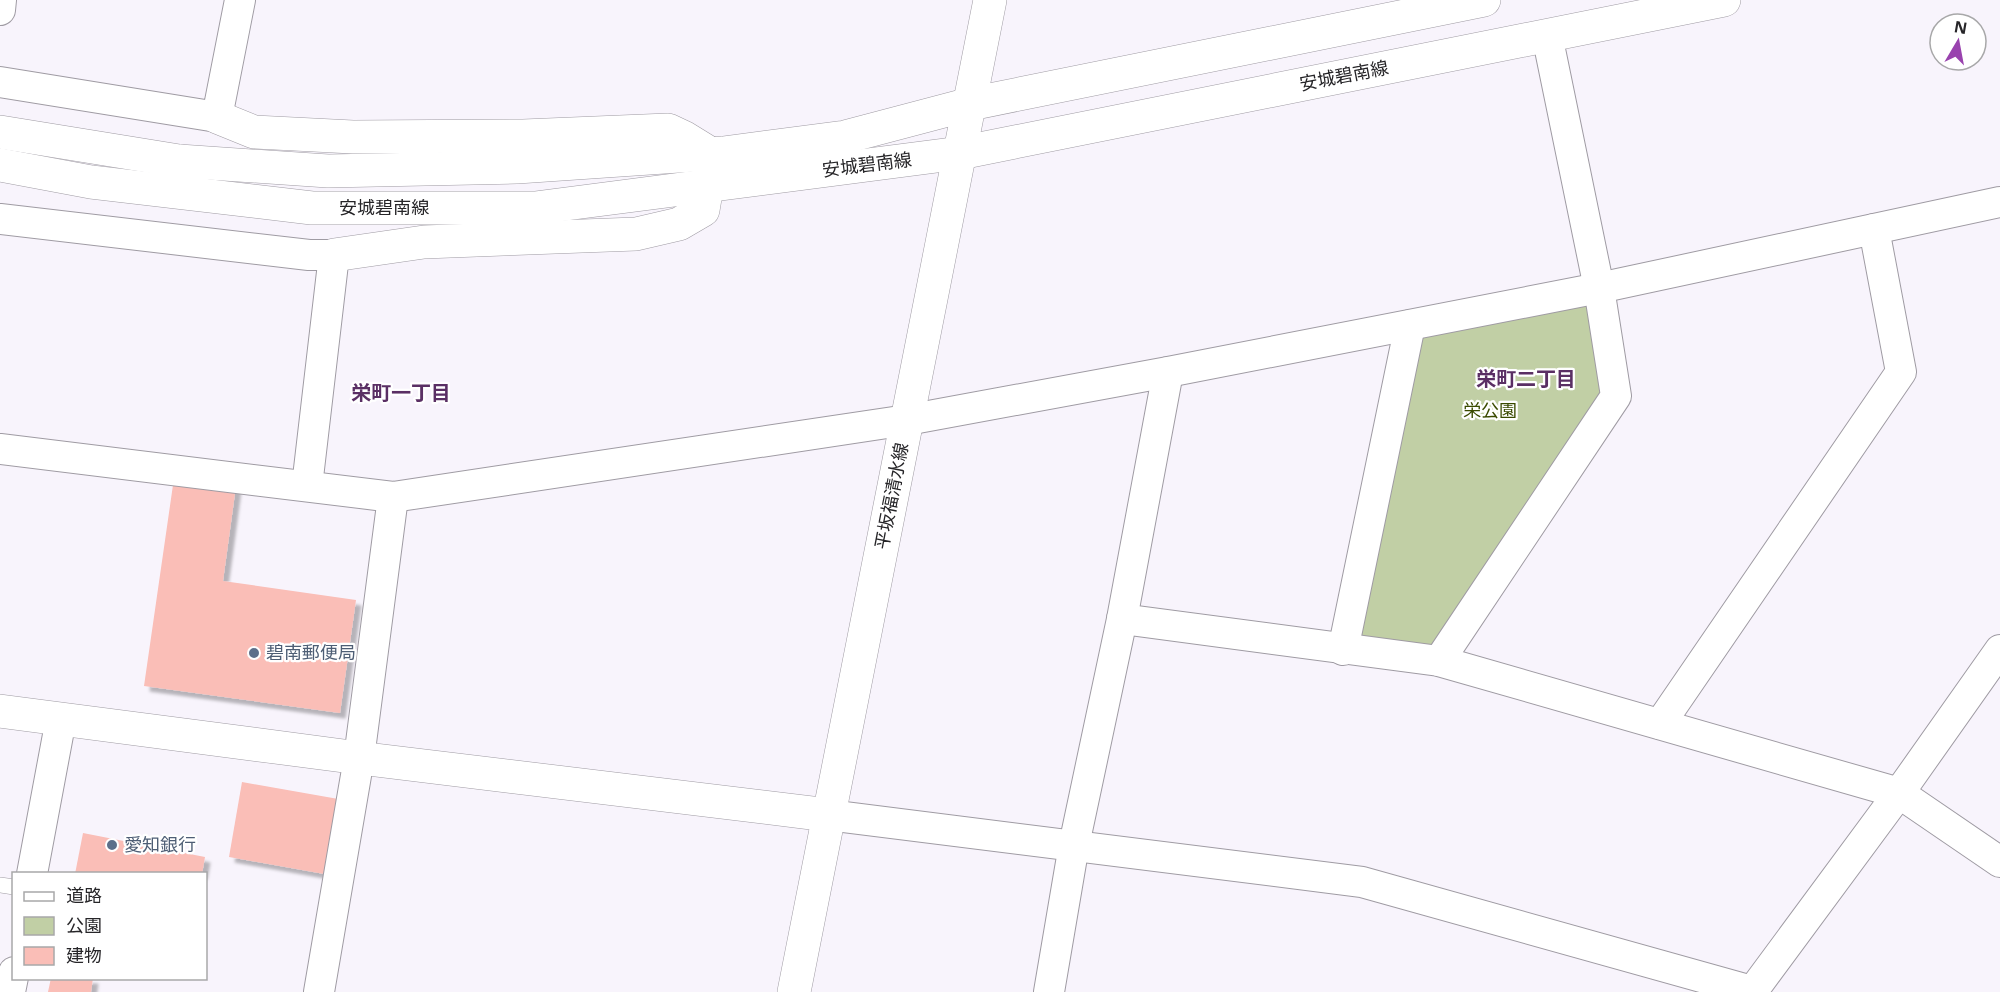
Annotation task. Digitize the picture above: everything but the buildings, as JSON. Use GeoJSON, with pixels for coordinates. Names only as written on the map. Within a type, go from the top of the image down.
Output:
{"type":"FeatureCollection","features":[{"type":"Feature","properties":{"kind":"main road","name":"平坂福清水線"},"geometry":{"type":"LineString","coordinates":[[794,992],[990,0]]}},
{"type":"Feature","properties":{"kind":"main road","name":"安城碧南線"},"geometry":{"type":"LineString","coordinates":[[0,132],[179,161],[328,171],[517,167],[711,154],[845,137],[970,104],[1484,0]]}},
{"type":"Feature","properties":{"kind":"main road","name":"安城碧南線"},"geometry":{"type":"LineString","coordinates":[[0,165],[91,182],[312,208],[535,208],[960,153],[1724,0]]}},
{"type":"Feature","properties":{"kind":"main road"},"geometry":{"type":"LineString","coordinates":[[217,117],[254,132],[353,137],[523,136],[668,130],[711,154]]}},
{"type":"Feature","properties":{"kind":"main road"},"geometry":{"type":"LineString","coordinates":[[334,255],[424,242],[636,234],[679,224],[703,210],[707,186]]}},
{"type":"Feature","properties":{"kind":"main road"},"geometry":{"type":"LineString","coordinates":[[0,711],[359,758],[828,815]]}},
{"type":"Feature","properties":{"kind":"street"},"geometry":{"type":"LineString","coordinates":[[0,10],[2,0]]}},
{"type":"Feature","properties":{"kind":"street"},"geometry":{"type":"LineString","coordinates":[[0,82],[217,117],[240,0]]}},
{"type":"Feature","properties":{"kind":"street"},"geometry":{"type":"LineString","coordinates":[[1439,661],[1616,396],[1599,288],[1547,35]]}},
{"type":"Feature","properties":{"kind":"street"},"geometry":{"type":"LineString","coordinates":[[0,449],[393,497],[907,420],[1599,288],[2000,202]]}},
{"type":"Feature","properties":{"kind":"street"},"geometry":{"type":"LineString","coordinates":[[0,219],[309,255],[334,255],[307,486]]}},
{"type":"Feature","properties":{"kind":"street"},"geometry":{"type":"LineString","coordinates":[[1660,724],[1901,372],[1874,229]]}},
{"type":"Feature","properties":{"kind":"street"},"geometry":{"type":"LineString","coordinates":[[1343,650],[1410,325]]}},
{"type":"Feature","properties":{"kind":"street"},"geometry":{"type":"LineString","coordinates":[[1049,992],[1074,845],[1122,619],[1168,372]]}},
{"type":"Feature","properties":{"kind":"street"},"geometry":{"type":"LineString","coordinates":[[319,992],[359,758],[393,497]]}},
{"type":"Feature","properties":{"kind":"street"},"geometry":{"type":"LineString","coordinates":[[1122,619],[1439,661],[1899,793],[2000,862]]}},
{"type":"Feature","properties":{"kind":"street"},"geometry":{"type":"LineString","coordinates":[[828,815],[1362,882],[1753,992],[1899,793],[2000,650]]}},
{"type":"Feature","properties":{"kind":"street"},"geometry":{"type":"LineString","coordinates":[[32,872],[61,718]]}},
{"type":"Feature","properties":{"kind":"green space","name":"栄公園"},"geometry":{"type":"Polygon","coordinates":[[[1591,300],[1606,396],[1434,652],[1354,644],[1415,332],[1591,300]]]}},
{"type":"Feature","properties":{"kind":"place","name":"碧南郵便局"},"geometry":{"type":"Point","coordinates":[254,653]}},
{"type":"Feature","properties":{"kind":"place","name":"愛知銀行"},"geometry":{"type":"Point","coordinates":[112,845]}},
{"type":"Feature","properties":{"kind":"district","name":"栄町二丁目"},"geometry":{"type":"Point","coordinates":[1526,379]}},
{"type":"Feature","properties":{"kind":"district","name":"栄町一丁目"},"geometry":{"type":"Point","coordinates":[401,393]}}]}
